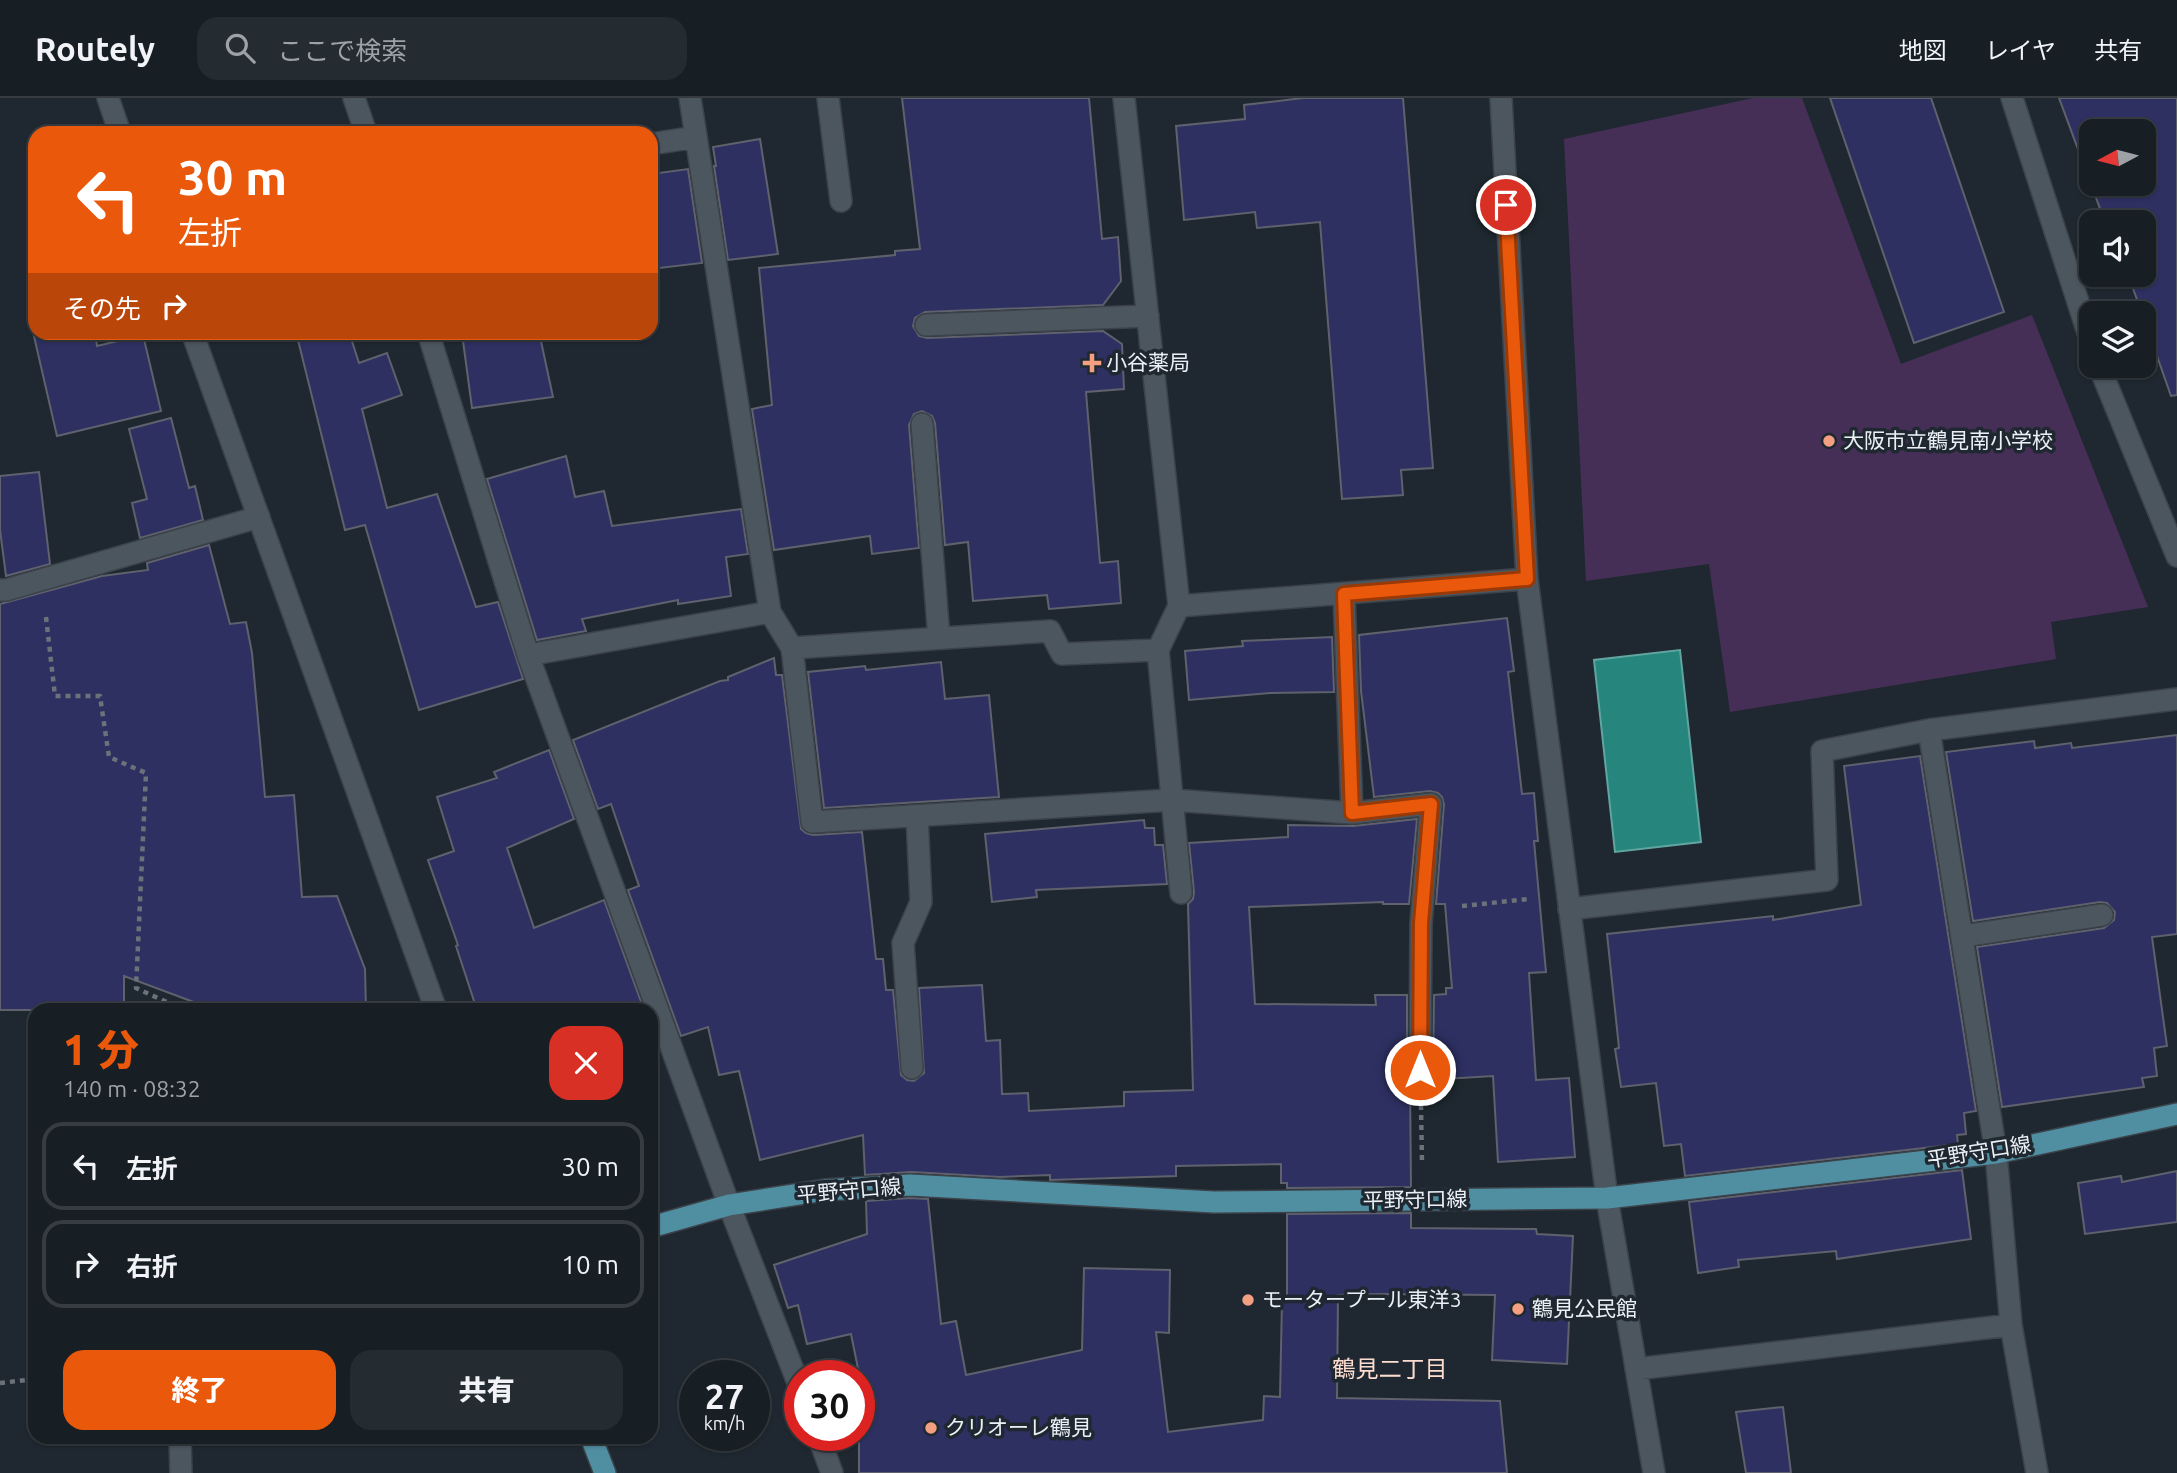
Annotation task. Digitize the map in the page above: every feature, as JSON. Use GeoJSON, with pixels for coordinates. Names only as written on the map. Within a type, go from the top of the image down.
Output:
{"type":"FeatureCollection","features":[{"type":"Feature","properties":{"kind":"main road","name":"平野守口線"},"geometry":{"type":"LineString","coordinates":[[658,1225],[730,1205],[825,1190],[910,1185],[1214,1202],[1606,1198],[1996,1153],[2177,1114]]}},
{"type":"Feature","properties":{"kind":"main road"},"geometry":{"type":"LineString","coordinates":[[594,1444],[605,1473]]}},
{"type":"Feature","properties":{"kind":"street"},"geometry":{"type":"LineString","coordinates":[[108,98],[118,126]]}},
{"type":"Feature","properties":{"kind":"street"},"geometry":{"type":"LineString","coordinates":[[354,98],[364,126]]}},
{"type":"Feature","properties":{"kind":"street"},"geometry":{"type":"LineString","coordinates":[[690,98],[770,612],[792,648],[812,822],[1172,800],[1352,813],[1431,804],[1422,910],[1420,1070]]}},
{"type":"Feature","properties":{"kind":"street"},"geometry":{"type":"LineString","coordinates":[[828,98],[841,201]]}},
{"type":"Feature","properties":{"kind":"street"},"geometry":{"type":"LineString","coordinates":[[1124,98],[1179,606],[1158,650],[1181,893]]}},
{"type":"Feature","properties":{"kind":"street"},"geometry":{"type":"LineString","coordinates":[[1500,98],[1527,579],[1606,1198],[1654,1473]]}},
{"type":"Feature","properties":{"kind":"street"},"geometry":{"type":"LineString","coordinates":[[2012,98],[2079,305]]}},
{"type":"Feature","properties":{"kind":"street"},"geometry":{"type":"LineString","coordinates":[[658,143],[696,137]]}},
{"type":"Feature","properties":{"kind":"street"},"geometry":{"type":"LineString","coordinates":[[926,325],[1148,316]]}},
{"type":"Feature","properties":{"kind":"street"},"geometry":{"type":"LineString","coordinates":[[195,340],[433,1003]]}},
{"type":"Feature","properties":{"kind":"street"},"geometry":{"type":"LineString","coordinates":[[430,340],[528,655],[656,1003]]}},
{"type":"Feature","properties":{"kind":"street"},"geometry":{"type":"LineString","coordinates":[[2104,378],[2177,556]]}},
{"type":"Feature","properties":{"kind":"street"},"geometry":{"type":"LineString","coordinates":[[922,424],[939,638]]}},
{"type":"Feature","properties":{"kind":"street"},"geometry":{"type":"LineString","coordinates":[[0,590],[259,517]]}},
{"type":"Feature","properties":{"kind":"street"},"geometry":{"type":"LineString","coordinates":[[1179,606],[1527,579]]}},
{"type":"Feature","properties":{"kind":"street"},"geometry":{"type":"LineString","coordinates":[[1344,594],[1352,813]]}},
{"type":"Feature","properties":{"kind":"street"},"geometry":{"type":"LineString","coordinates":[[528,655],[770,612]]}},
{"type":"Feature","properties":{"kind":"street"},"geometry":{"type":"LineString","coordinates":[[792,648],[1050,631],[1062,654],[1158,650]]}},
{"type":"Feature","properties":{"kind":"street"},"geometry":{"type":"LineString","coordinates":[[1569,902],[1827,880],[1822,751],[1929,730],[2177,699]]}},
{"type":"Feature","properties":{"kind":"street"},"geometry":{"type":"LineString","coordinates":[[1929,730],[1996,1153],[2011,1325],[2037,1473]]}},
{"type":"Feature","properties":{"kind":"street"},"geometry":{"type":"LineString","coordinates":[[912,1068],[903,943],[921,902],[918,816]]}},
{"type":"Feature","properties":{"kind":"street"},"geometry":{"type":"LineString","coordinates":[[1962,936],[2102,915]]}},
{"type":"Feature","properties":{"kind":"street"},"geometry":{"type":"LineString","coordinates":[[658,1009],[789,1360]]}},
{"type":"Feature","properties":{"kind":"street"},"geometry":{"type":"LineString","coordinates":[[1636,1369],[2011,1325]]}},
{"type":"Feature","properties":{"kind":"street"},"geometry":{"type":"LineString","coordinates":[[180,1444],[181,1473]]}},
{"type":"Feature","properties":{"kind":"street"},"geometry":{"type":"LineString","coordinates":[[824,1451],[832,1473]]}},
{"type":"Feature","properties":{"kind":"path"},"geometry":{"type":"LineString","coordinates":[[41,580],[55,696],[100,696],[109,757],[146,773],[136,988],[169,1003]]}},
{"type":"Feature","properties":{"kind":"path"},"geometry":{"type":"LineString","coordinates":[[1422,910],[1569,902]]}},
{"type":"Feature","properties":{"kind":"path"},"geometry":{"type":"LineString","coordinates":[[1420,1070],[1422,1199]]}},
{"type":"Feature","properties":{"kind":"path"},"geometry":{"type":"LineString","coordinates":[[0,1382],[28,1379]]}},
{"type":"Feature","properties":{"kind":"shaded area","name":"大阪市立鶴見南小学校"},"geometry":{"type":"Polygon","coordinates":[[[1753,98],[1802,98],[1901,364],[2032,315],[2148,607],[2051,622],[2056,659],[1730,712],[1709,564],[1586,581],[1564,139],[1753,98]]]}},
{"type":"Feature","properties":{"kind":"shaded area"},"geometry":{"type":"Polygon","coordinates":[[[1680,650],[1701,842],[1615,852],[1594,660],[1680,650]]]}},
{"type":"Feature","properties":{"kind":"building"},"geometry":{"type":"Polygon","coordinates":[[[902,98],[1089,98],[1102,239],[1118,237],[1121,281],[1103,305],[925,312],[915,318],[913,326],[919,336],[927,338],[1103,331],[1122,344],[1124,389],[1086,392],[1100,563],[1118,561],[1121,603],[1049,609],[1047,595],[973,601],[968,542],[945,545],[935,423],[932,416],[922,411],[914,414],[909,425],[919,548],[872,554],[870,536],[774,550],[752,409],[772,405],[759,268],[895,255],[895,251],[920,249],[902,98]]]}},
{"type":"Feature","properties":{"kind":"building"},"geometry":{"type":"Polygon","coordinates":[[[1303,98],[1403,98],[1433,468],[1401,470],[1403,495],[1342,499],[1320,222],[1257,228],[1255,212],[1184,220],[1176,126],[1245,119],[1244,105],[1303,98]]]}},
{"type":"Feature","properties":{"kind":"building"},"geometry":{"type":"Polygon","coordinates":[[[1830,98],[1931,98],[2004,312],[1914,343],[1830,98]]]}},
{"type":"Feature","properties":{"kind":"building"},"geometry":{"type":"Polygon","coordinates":[[[2059,98],[2177,98],[2177,395],[2171,396],[2156,353],[2156,301],[2138,301],[2132,287],[2156,287],[2156,210],[2101,210],[2095,196],[2156,196],[2156,119],[2079,119],[2079,152],[2059,98]]]}},
{"type":"Feature","properties":{"kind":"building"},"geometry":{"type":"Polygon","coordinates":[[[760,139],[778,254],[728,260],[713,147],[760,139]]]}},
{"type":"Feature","properties":{"kind":"building"},"geometry":{"type":"Polygon","coordinates":[[[688,169],[702,263],[658,268],[658,173],[688,169]]]}},
{"type":"Feature","properties":{"kind":"building"},"geometry":{"type":"Polygon","coordinates":[[[35,340],[96,340],[97,346],[122,340],[144,340],[161,411],[57,436],[35,340]]]}},
{"type":"Feature","properties":{"kind":"building"},"geometry":{"type":"Polygon","coordinates":[[[298,340],[352,340],[359,363],[387,353],[402,395],[362,409],[387,508],[437,494],[476,607],[498,602],[523,679],[419,710],[365,525],[345,530],[298,340]]]}},
{"type":"Feature","properties":{"kind":"building"},"geometry":{"type":"Polygon","coordinates":[[[541,340],[553,397],[472,408],[463,341],[541,340]]]}},
{"type":"Feature","properties":{"kind":"building"},"geometry":{"type":"Polygon","coordinates":[[[171,418],[189,488],[195,486],[203,520],[140,538],[132,503],[147,499],[129,429],[171,418]]]}},
{"type":"Feature","properties":{"kind":"building"},"geometry":{"type":"Polygon","coordinates":[[[566,456],[575,497],[604,491],[612,526],[741,509],[748,554],[726,557],[731,596],[678,604],[678,600],[582,619],[586,631],[537,640],[487,479],[566,456]]]}},
{"type":"Feature","properties":{"kind":"building"},"geometry":{"type":"Polygon","coordinates":[[[39,472],[50,564],[6,576],[0,530],[0,476],[39,472]]]}},
{"type":"Feature","properties":{"kind":"building"},"geometry":{"type":"Polygon","coordinates":[[[209,545],[230,624],[246,622],[252,653],[265,797],[294,795],[302,897],[337,896],[365,969],[366,1003],[196,1003],[124,976],[124,1003],[28,1003],[28,1010],[0,1010],[0,604],[102,576],[148,570],[147,563],[209,545]]]}},
{"type":"Feature","properties":{"kind":"building"},"geometry":{"type":"Polygon","coordinates":[[[1507,618],[1514,671],[1508,672],[1522,794],[1534,793],[1538,841],[1534,841],[1546,972],[1529,973],[1536,1080],[1569,1078],[1575,1157],[1498,1162],[1493,1076],[1428,1080],[1433,1070],[1434,995],[1446,994],[1446,988],[1452,988],[1445,904],[1436,904],[1444,804],[1438,793],[1430,791],[1374,797],[1361,691],[1359,635],[1507,618]]]}},
{"type":"Feature","properties":{"kind":"building"},"geometry":{"type":"Polygon","coordinates":[[[1332,637],[1334,692],[1270,693],[1189,700],[1185,651],[1243,646],[1242,641],[1332,637]]]}},
{"type":"Feature","properties":{"kind":"building"},"geometry":{"type":"Polygon","coordinates":[[[774,658],[776,675],[782,675],[801,829],[813,835],[862,832],[876,959],[883,959],[886,990],[893,990],[901,1075],[914,1081],[924,1073],[919,988],[982,985],[986,1041],[1000,1040],[1002,1094],[1028,1093],[1029,1111],[1124,1106],[1124,1092],[1193,1090],[1188,904],[1193,899],[1194,892],[1189,843],[1288,837],[1288,825],[1353,826],[1417,819],[1409,904],[1383,902],[1249,907],[1255,1004],[1376,1005],[1375,995],[1407,995],[1407,1070],[1413,1081],[1410,1081],[1411,1187],[1287,1188],[1287,1183],[1281,1183],[1281,1164],[1176,1166],[1176,1176],[1050,1180],[1050,1175],[1000,1177],[911,1172],[865,1175],[863,1135],[760,1160],[739,1071],[719,1075],[708,1027],[681,1036],[628,890],[639,886],[611,804],[598,809],[573,740],[728,680],[728,677],[774,658]]]}},
{"type":"Feature","properties":{"kind":"building"},"geometry":{"type":"Polygon","coordinates":[[[941,662],[945,699],[989,695],[999,797],[824,808],[808,672],[865,666],[866,670],[941,662]]]}},
{"type":"Feature","properties":{"kind":"building"},"geometry":{"type":"Polygon","coordinates":[[[2177,735],[2177,934],[2152,937],[2167,1046],[2154,1048],[2157,1076],[2142,1078],[2144,1087],[2002,1107],[1977,947],[2104,928],[2114,920],[2115,912],[2107,903],[2100,902],[1973,921],[1946,752],[2034,741],[2035,748],[2071,743],[2072,748],[2177,735]]]}},
{"type":"Feature","properties":{"kind":"building"},"geometry":{"type":"Polygon","coordinates":[[[549,750],[574,819],[507,848],[534,928],[604,900],[641,1003],[475,1003],[456,946],[458,945],[428,860],[454,851],[437,797],[497,778],[494,772],[549,750]]]}},
{"type":"Feature","properties":{"kind":"building"},"geometry":{"type":"Polygon","coordinates":[[[1920,756],[1976,1111],[1964,1113],[1966,1134],[1957,1135],[1958,1144],[1685,1176],[1681,1144],[1664,1146],[1656,1083],[1621,1087],[1615,1049],[1619,1048],[1607,934],[1773,916],[1773,920],[1861,905],[1844,766],[1920,756]]]}},
{"type":"Feature","properties":{"kind":"building"},"geometry":{"type":"Polygon","coordinates":[[[1144,820],[1145,828],[1154,828],[1155,845],[1163,845],[1167,884],[1036,890],[1037,897],[992,902],[985,834],[1144,820]]]}},
{"type":"Feature","properties":{"kind":"building"},"geometry":{"type":"Polygon","coordinates":[[[1962,1170],[1971,1239],[1837,1259],[1836,1251],[1738,1260],[1739,1267],[1698,1273],[1689,1202],[1962,1170]]]}},
{"type":"Feature","properties":{"kind":"building"},"geometry":{"type":"Polygon","coordinates":[[[2177,1171],[2177,1222],[2085,1234],[2078,1183],[2121,1176],[2122,1182],[2177,1171]]]}},
{"type":"Feature","properties":{"kind":"building"},"geometry":{"type":"Polygon","coordinates":[[[928,1199],[941,1324],[956,1321],[966,1375],[1082,1350],[1084,1268],[1170,1270],[1169,1333],[1156,1332],[1168,1432],[1263,1420],[1264,1396],[1280,1397],[1282,1300],[1287,1300],[1287,1214],[1411,1213],[1411,1228],[1536,1229],[1537,1234],[1573,1236],[1567,1364],[1492,1360],[1495,1295],[1338,1295],[1337,1398],[1500,1401],[1507,1473],[859,1473],[859,1451],[875,1451],[875,1360],[856,1360],[851,1334],[807,1344],[798,1305],[788,1308],[774,1265],[867,1234],[866,1201],[928,1199]]]}},
{"type":"Feature","properties":{"kind":"building"},"geometry":{"type":"Polygon","coordinates":[[[1783,1407],[1791,1473],[1746,1473],[1736,1412],[1783,1407]]]}},
{"type":"Feature","properties":{"kind":"place","name":"小谷薬局"},"geometry":{"type":"Point","coordinates":[1092,363]}},
{"type":"Feature","properties":{"kind":"place","name":"大阪市立鶴見南小学校"},"geometry":{"type":"Point","coordinates":[1829,441]}},
{"type":"Feature","properties":{"kind":"place","name":"モータープール東洋3"},"geometry":{"type":"Point","coordinates":[1248,1300]}},
{"type":"Feature","properties":{"kind":"place","name":"鶴見公民館"},"geometry":{"type":"Point","coordinates":[1518,1309]}},
{"type":"Feature","properties":{"kind":"place","name":"クリオーレ鶴見"},"geometry":{"type":"Point","coordinates":[931,1428]}},
{"type":"Feature","properties":{"kind":"district","name":"鶴見二丁目"},"geometry":{"type":"Point","coordinates":[1390,1369]}},
{"type":"Feature","properties":{"kind":"route"},"geometry":{"type":"LineString","coordinates":[[1420,1070],[1421,923],[1431,804],[1352,813],[1344,594],[1527,579],[1506,205]]}}]}
